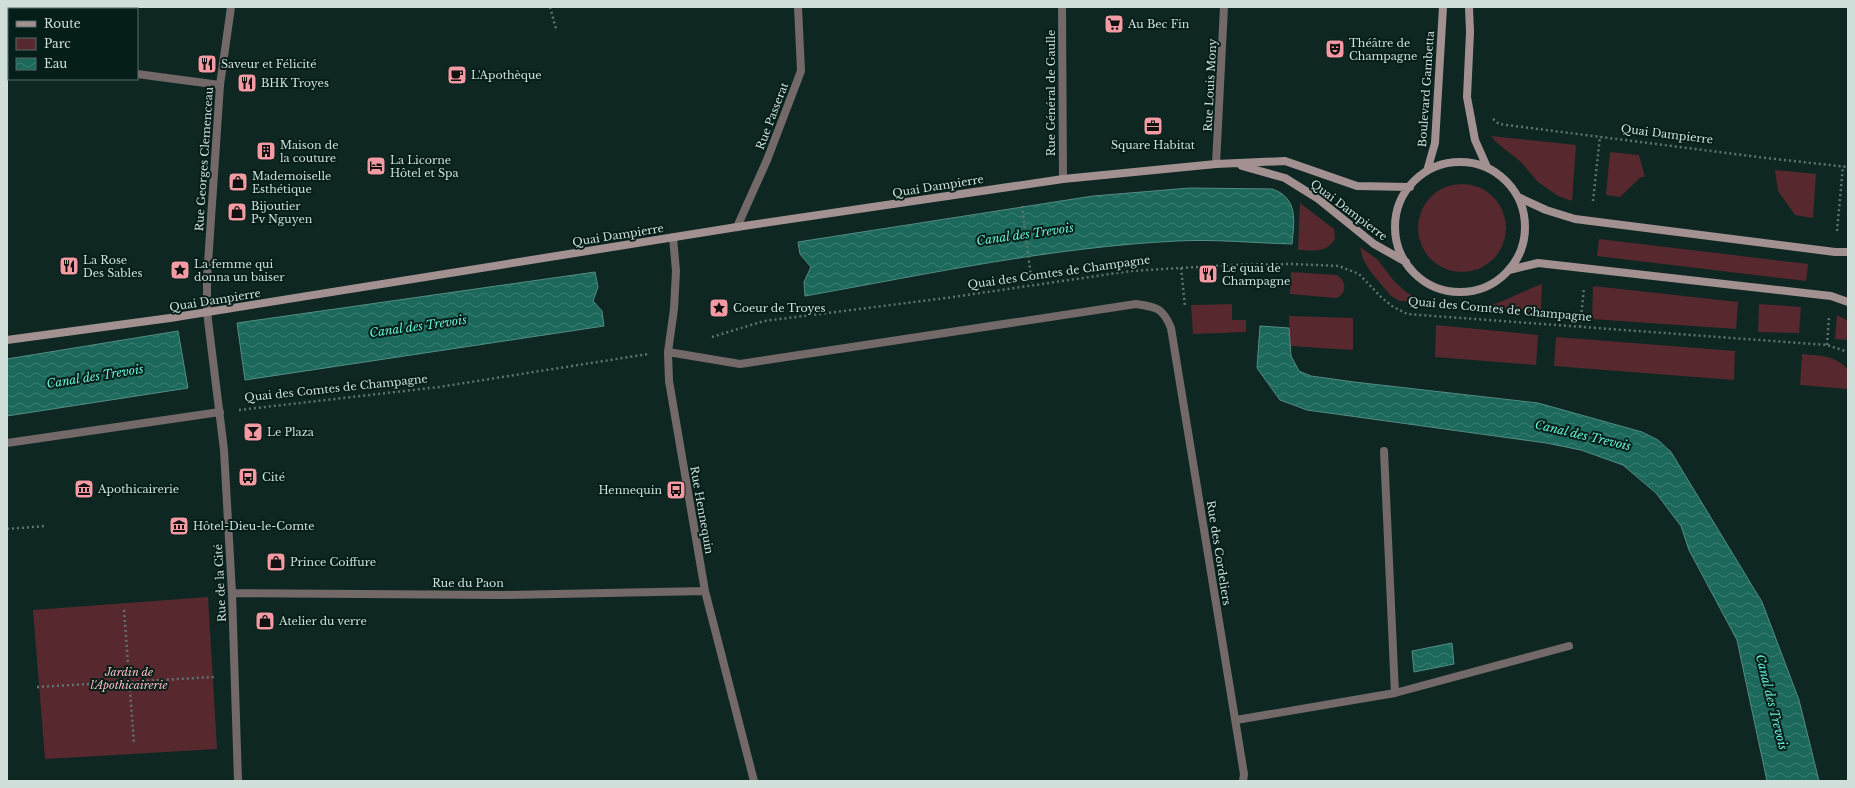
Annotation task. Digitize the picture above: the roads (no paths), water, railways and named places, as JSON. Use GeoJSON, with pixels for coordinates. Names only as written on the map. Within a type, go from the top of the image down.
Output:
{"type":"FeatureCollection","features":[{"type":"Feature","properties":{"kind":"main road","name":"Boulevard Gambetta"},"geometry":{"type":"LineString","coordinates":[[1428,171],[1435,142],[1443,7]]}},
{"type":"Feature","properties":{"kind":"main road"},"geometry":{"type":"LineString","coordinates":[[1469,7],[1470,32],[1467,97],[1475,140],[1487,168]]}},
{"type":"Feature","properties":{"kind":"main road","name":"Quai Dampierre"},"geometry":{"type":"LineString","coordinates":[[7,340],[207,312],[737,227],[1063,179],[1216,164],[1285,162],[1357,186],[1410,187]]}},
{"type":"Feature","properties":{"kind":"main road"},"geometry":{"type":"LineString","coordinates":[[1457,162],[1472,163],[1487,168],[1505,180],[1518,197],[1524,213],[1525,230],[1517,258],[1509,270],[1496,281],[1484,287],[1471,291],[1456,292],[1441,289],[1428,283],[1416,274],[1406,262],[1399,248],[1396,232],[1397,216],[1401,200],[1410,187],[1428,171],[1442,165],[1457,162]]}},
{"type":"Feature","properties":{"kind":"main road","name":"Quai Dampierre"},"geometry":{"type":"LineString","coordinates":[[1233,164],[1285,178],[1317,198],[1374,244],[1406,262]]}},
{"type":"Feature","properties":{"kind":"main road"},"geometry":{"type":"LineString","coordinates":[[1518,197],[1546,210],[1575,219],[1677,233],[1835,252],[1848,252]]}},
{"type":"Feature","properties":{"kind":"main road"},"geometry":{"type":"LineString","coordinates":[[1509,270],[1538,263],[1831,296],[1848,302]]}},
{"type":"Feature","properties":{"kind":"street","name":"Rue Georges Clemenceau"},"geometry":{"type":"LineString","coordinates":[[207,312],[207,278],[220,85],[231,7]]}},
{"type":"Feature","properties":{"kind":"street","name":"Rue Passerat"},"geometry":{"type":"LineString","coordinates":[[737,227],[767,160],[801,71],[798,7]]}},
{"type":"Feature","properties":{"kind":"street","name":"Rue Général de Gaulle"},"geometry":{"type":"LineString","coordinates":[[1062,7],[1063,179]]}},
{"type":"Feature","properties":{"kind":"street","name":"Rue Louis Mony"},"geometry":{"type":"LineString","coordinates":[[1216,164],[1224,7]]}},
{"type":"Feature","properties":{"kind":"street"},"geometry":{"type":"LineString","coordinates":[[138,74],[220,85]]}},
{"type":"Feature","properties":{"kind":"street","name":"Rue Hennequin"},"geometry":{"type":"LineString","coordinates":[[673,237],[676,271],[674,309],[668,352],[668,381],[705,591],[754,781]]}},
{"type":"Feature","properties":{"kind":"street","name":"Rue des Cordeliers"},"geometry":{"type":"LineString","coordinates":[[668,352],[740,364],[1136,304],[1154,307],[1166,316],[1171,328],[1236,720],[1244,774],[1243,781]]}},
{"type":"Feature","properties":{"kind":"street","name":"Rue de la Cité"},"geometry":{"type":"LineString","coordinates":[[207,312],[220,412],[232,593],[238,781]]}},
{"type":"Feature","properties":{"kind":"street"},"geometry":{"type":"LineString","coordinates":[[7,443],[220,412]]}},
{"type":"Feature","properties":{"kind":"street"},"geometry":{"type":"LineString","coordinates":[[1384,451],[1395,693]]}},
{"type":"Feature","properties":{"kind":"street","name":"Rue du Paon"},"geometry":{"type":"LineString","coordinates":[[232,593],[503,594],[705,591]]}},
{"type":"Feature","properties":{"kind":"street"},"geometry":{"type":"LineString","coordinates":[[1236,720],[1395,693],[1569,646]]}},
{"type":"Feature","properties":{"kind":"water","name":"Canal des Trevois"},"geometry":{"type":"Polygon","coordinates":[[[1190,188],[1272,189],[1281,193],[1287,198],[1293,212],[1294,227],[1292,244],[1177,241],[1130,244],[991,262],[805,296],[804,282],[811,267],[800,254],[798,242],[1093,196],[1190,188]]]}},
{"type":"Feature","properties":{"kind":"water","name":"Canal des Trevois"},"geometry":{"type":"Polygon","coordinates":[[[595,272],[598,287],[593,301],[602,311],[604,326],[245,380],[237,323],[595,272]]]}},
{"type":"Feature","properties":{"kind":"water","name":"Canal des Trevois"},"geometry":{"type":"Polygon","coordinates":[[[1260,326],[1289,328],[1291,356],[1299,371],[1311,376],[1538,403],[1642,432],[1658,440],[1671,452],[1762,602],[1799,700],[1819,781],[1767,781],[1737,640],[1689,550],[1681,526],[1656,493],[1623,465],[1581,450],[1546,443],[1307,410],[1280,400],[1257,368],[1260,326]]]}},
{"type":"Feature","properties":{"kind":"water","name":"Canal des Trevois"},"geometry":{"type":"Polygon","coordinates":[[[178,331],[188,388],[7,416],[7,359],[178,331]]]}},
{"type":"Feature","properties":{"kind":"water"},"geometry":{"type":"Polygon","coordinates":[[[1452,643],[1454,664],[1414,672],[1412,651],[1452,643]]]}},
{"type":"Feature","properties":{"kind":"place","name":"Au Bec Fin"},"geometry":{"type":"Point","coordinates":[1114,24]}},
{"type":"Feature","properties":{"kind":"place","name":"Théâtre de Champagne"},"geometry":{"type":"Point","coordinates":[1335,49]}},
{"type":"Feature","properties":{"kind":"place","name":"Saveur et Félicité"},"geometry":{"type":"Point","coordinates":[207,64]}},
{"type":"Feature","properties":{"kind":"place","name":"L'Apothèque"},"geometry":{"type":"Point","coordinates":[457,75]}},
{"type":"Feature","properties":{"kind":"place","name":"BHK Troyes"},"geometry":{"type":"Point","coordinates":[247,83]}},
{"type":"Feature","properties":{"kind":"place","name":"Square Habitat"},"geometry":{"type":"Point","coordinates":[1153,126]}},
{"type":"Feature","properties":{"kind":"place","name":"Maison de la couture"},"geometry":{"type":"Point","coordinates":[266,151]}},
{"type":"Feature","properties":{"kind":"place","name":"La Licorne Hôtel et Spa"},"geometry":{"type":"Point","coordinates":[376,166]}},
{"type":"Feature","properties":{"kind":"place","name":"Mademoiselle Esthétique"},"geometry":{"type":"Point","coordinates":[238,182]}},
{"type":"Feature","properties":{"kind":"place","name":"Bijoutier Pv Nguyen"},"geometry":{"type":"Point","coordinates":[237,212]}},
{"type":"Feature","properties":{"kind":"place","name":"La Rose Des Sables"},"geometry":{"type":"Point","coordinates":[69,266]}},
{"type":"Feature","properties":{"kind":"place","name":"La femme qui donna un baiser"},"geometry":{"type":"Point","coordinates":[180,270]}},
{"type":"Feature","properties":{"kind":"place","name":"Le quai de Champagne"},"geometry":{"type":"Point","coordinates":[1208,274]}},
{"type":"Feature","properties":{"kind":"place","name":"Coeur de Troyes"},"geometry":{"type":"Point","coordinates":[719,308]}},
{"type":"Feature","properties":{"kind":"place","name":"Le Plaza"},"geometry":{"type":"Point","coordinates":[253,432]}},
{"type":"Feature","properties":{"kind":"place","name":"Cité"},"geometry":{"type":"Point","coordinates":[248,477]}},
{"type":"Feature","properties":{"kind":"place","name":"Apothicairerie"},"geometry":{"type":"Point","coordinates":[84,489]}},
{"type":"Feature","properties":{"kind":"place","name":"Hennequin"},"geometry":{"type":"Point","coordinates":[676,490]}},
{"type":"Feature","properties":{"kind":"place","name":"Hôtel-Dieu-le-Comte"},"geometry":{"type":"Point","coordinates":[179,526]}},
{"type":"Feature","properties":{"kind":"place","name":"Prince Coiffure"},"geometry":{"type":"Point","coordinates":[276,562]}},
{"type":"Feature","properties":{"kind":"place","name":"Atelier du verre"},"geometry":{"type":"Point","coordinates":[265,621]}},
{"type":"Feature","properties":{"kind":"park label","name":"Jardin de l'Apothicairerie"},"geometry":{"type":"Point","coordinates":[129,678]}}]}
